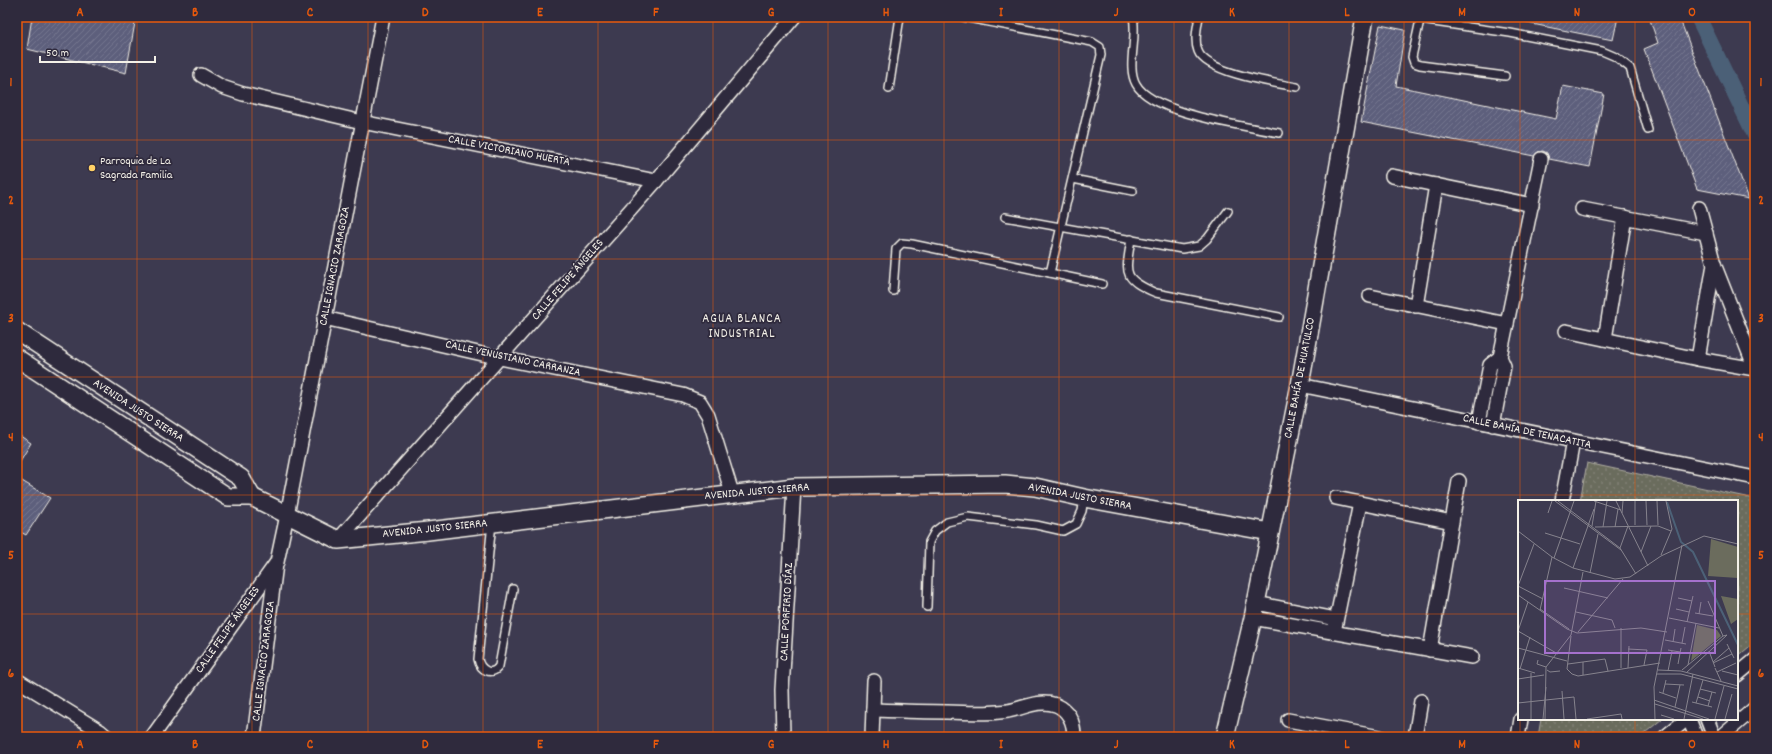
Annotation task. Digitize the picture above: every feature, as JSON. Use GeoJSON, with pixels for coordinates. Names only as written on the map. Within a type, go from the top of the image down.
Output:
{"type":"FeatureCollection","features":[{"type":"Feature","properties":{"kind":"street","name":"CALLE IGNACIO ZARAGOZA"},"geometry":{"type":"LineString","coordinates":[[288,515],[324,318],[383,17]]}},
{"type":"Feature","properties":{"kind":"street","name":"CALLE FELIPE ÁNGELES"},"geometry":{"type":"LineString","coordinates":[[338,540],[656,181],[794,17]]}},
{"type":"Feature","properties":{"kind":"street","name":"CALLE BAHÍA DE HUATULCO"},"geometry":{"type":"LineString","coordinates":[[1225,737],[1254,610],[1300,385],[1364,17]]}},
{"type":"Feature","properties":{"kind":"street","name":"CALLE VICTORIANO HUERTA"},"geometry":{"type":"LineString","coordinates":[[201,75],[222,86],[243,94],[362,122],[656,181]]}},
{"type":"Feature","properties":{"kind":"street"},"geometry":{"type":"LineString","coordinates":[[1493,425],[1504,366],[1500,357],[1541,159]]}},
{"type":"Feature","properties":{"kind":"street"},"geometry":{"type":"LineString","coordinates":[[1392,176],[1532,205]]}},
{"type":"Feature","properties":{"kind":"street"},"geometry":{"type":"LineString","coordinates":[[1416,306],[1436,185]]}},
{"type":"Feature","properties":{"kind":"street"},"geometry":{"type":"LineString","coordinates":[[1698,208],[1714,264],[1755,368]]}},
{"type":"Feature","properties":{"kind":"street"},"geometry":{"type":"LineString","coordinates":[[1582,209],[1706,233]]}},
{"type":"Feature","properties":{"kind":"street"},"geometry":{"type":"LineString","coordinates":[[1605,340],[1625,218]]}},
{"type":"Feature","properties":{"kind":"street"},"geometry":{"type":"LineString","coordinates":[[1698,359],[1714,264]]}},
{"type":"Feature","properties":{"kind":"street"},"geometry":{"type":"LineString","coordinates":[[1370,296],[1507,324]]}},
{"type":"Feature","properties":{"kind":"street","name":"CALLE VENUSTIANO CARRANZA"},"geometry":{"type":"LineString","coordinates":[[324,318],[500,358],[683,394],[700,402],[708,415],[732,493]]}},
{"type":"Feature","properties":{"kind":"street","name":"AVENIDA JUSTO SIERRA"},"geometry":{"type":"LineString","coordinates":[[17,331],[241,478],[252,497]]}},
{"type":"Feature","properties":{"kind":"street"},"geometry":{"type":"LineString","coordinates":[[1566,331],[1698,359],[1755,368]]}},
{"type":"Feature","properties":{"kind":"street"},"geometry":{"type":"LineString","coordinates":[[44,375],[56,357]]}},
{"type":"Feature","properties":{"kind":"street"},"geometry":{"type":"LineString","coordinates":[[1479,422],[1490,365],[1500,357]]}},
{"type":"Feature","properties":{"kind":"street","name":"AVENIDA JUSTO SIERRA"},"geometry":{"type":"LineString","coordinates":[[17,358],[228,496],[252,497],[338,540],[428,531],[732,493],[794,487],[1005,484],[1035,487],[1084,498],[1270,532]]}},
{"type":"Feature","properties":{"kind":"street","name":"CALLE BAHÍA DE TENACATITA"},"geometry":{"type":"LineString","coordinates":[[1300,385],[1755,478]]}},
{"type":"Feature","properties":{"kind":"street"},"geometry":{"type":"LineString","coordinates":[[1562,500],[1573,441]]}},
{"type":"Feature","properties":{"kind":"street"},"geometry":{"type":"LineString","coordinates":[[1430,650],[1459,481]]}},
{"type":"Feature","properties":{"kind":"street","name":"CALLE PORFIRIO DÍAZ"},"geometry":{"type":"LineString","coordinates":[[783,737],[782,690],[794,487]]}},
{"type":"Feature","properties":{"kind":"street"},"geometry":{"type":"LineString","coordinates":[[1336,498],[1452,522]]}},
{"type":"Feature","properties":{"kind":"street"},"geometry":{"type":"LineString","coordinates":[[1334,632],[1360,503]]}},
{"type":"Feature","properties":{"kind":"street","name":"CALLE FELIPE ÁNGELES"},"geometry":{"type":"LineString","coordinates":[[152,737],[277,562],[288,515]]}},
{"type":"Feature","properties":{"kind":"street","name":"CALLE IGNACIO ZARAGOZA"},"geometry":{"type":"LineString","coordinates":[[254,737],[277,562]]}},
{"type":"Feature","properties":{"kind":"street"},"geometry":{"type":"LineString","coordinates":[[1254,610],[1336,619]]}},
{"type":"Feature","properties":{"kind":"street"},"geometry":{"type":"LineString","coordinates":[[1254,610],[1334,632],[1472,657]]}},
{"type":"Feature","properties":{"kind":"street"},"geometry":{"type":"LineString","coordinates":[[1738,674],[1755,660]]}},
{"type":"Feature","properties":{"kind":"street"},"geometry":{"type":"LineString","coordinates":[[17,680],[100,731],[107,737]]}},
{"type":"Feature","properties":{"kind":"street"},"geometry":{"type":"LineString","coordinates":[[872,737],[874,681]]}},
{"type":"Feature","properties":{"kind":"street"},"geometry":{"type":"LineString","coordinates":[[1415,737],[1421,701]]}},
{"type":"Feature","properties":{"kind":"street"},"geometry":{"type":"LineString","coordinates":[[873,710],[975,713],[1008,711],[1039,703],[1049,703],[1068,713],[1074,724],[1074,737]]}},
{"type":"Feature","properties":{"kind":"street"},"geometry":{"type":"LineString","coordinates":[[1720,737],[1755,708]]}},
{"type":"Feature","properties":{"kind":"street"},"geometry":{"type":"LineString","coordinates":[[1288,720],[1326,732],[1380,737]]}},
{"type":"Feature","properties":{"kind":"street"},"geometry":{"type":"LineString","coordinates":[[1518,737],[1521,720]]}},
{"type":"Feature","properties":{"kind":"street"},"geometry":{"type":"LineString","coordinates":[[1665,737],[1687,720]]}},
{"type":"Feature","properties":{"kind":"street"},"geometry":{"type":"LineString","coordinates":[[1688,720],[1696,737]]}},
{"type":"Feature","properties":{"kind":"street"},"geometry":{"type":"LineString","coordinates":[[1707,720],[1714,737]]}},
{"type":"Feature","properties":{"kind":"lane"},"geometry":{"type":"LineString","coordinates":[[889,89],[900,17]]}},
{"type":"Feature","properties":{"kind":"lane"},"geometry":{"type":"LineString","coordinates":[[963,17],[1092,42],[1100,47],[1101,55],[1062,227],[1050,273]]}},
{"type":"Feature","properties":{"kind":"lane"},"geometry":{"type":"LineString","coordinates":[[1133,17],[1135,26],[1132,71],[1136,84],[1151,99],[1182,112],[1279,133]]}},
{"type":"Feature","properties":{"kind":"lane"},"geometry":{"type":"LineString","coordinates":[[1199,17],[1196,32],[1198,52],[1210,64],[1237,75],[1296,87]]}},
{"type":"Feature","properties":{"kind":"lane"},"geometry":{"type":"LineString","coordinates":[[1505,76],[1420,66],[1414,63],[1412,57],[1417,18],[1510,33],[1602,51],[1616,57],[1630,68],[1648,130]]}},
{"type":"Feature","properties":{"kind":"lane"},"geometry":{"type":"LineString","coordinates":[[1073,179],[1133,191]]}},
{"type":"Feature","properties":{"kind":"lane"},"geometry":{"type":"LineString","coordinates":[[1005,217],[1182,249],[1199,246],[1207,239],[1228,211]]}},
{"type":"Feature","properties":{"kind":"lane"},"geometry":{"type":"LineString","coordinates":[[1131,239],[1127,269],[1131,280],[1139,286],[1156,293],[1279,317]]}},
{"type":"Feature","properties":{"kind":"lane"},"geometry":{"type":"LineString","coordinates":[[893,291],[896,249],[902,243],[1102,284]]}},
{"type":"Feature","properties":{"kind":"lane"},"geometry":{"type":"LineString","coordinates":[[927,607],[929,542],[935,531],[946,522],[968,517],[1036,525],[1063,531],[1076,524],[1082,511],[1084,498]]}},
{"type":"Feature","properties":{"kind":"lane"},"geometry":{"type":"LineString","coordinates":[[492,523],[478,659],[479,664],[484,670],[492,672],[497,670],[499,666],[513,589]]}},
{"type":"Feature","properties":{"kind":"green space"},"geometry":{"type":"Polygon","coordinates":[[[1587,463],[1755,499],[1755,642],[1738,656],[1738,500],[1580,500],[1587,463]]]}},
{"type":"Feature","properties":{"kind":"green space"},"geometry":{"type":"Polygon","coordinates":[[[1541,720],[1661,720],[1640,737],[1538,737],[1541,720]]]}},
{"type":"Feature","properties":{"kind":"building"},"geometry":{"type":"Polygon","coordinates":[[[32,17],[136,17],[126,73],[27,49],[32,17]]]}},
{"type":"Feature","properties":{"kind":"building"},"geometry":{"type":"Polygon","coordinates":[[[1528,17],[1618,17],[1613,40],[1527,23],[1528,17]]]}},
{"type":"Feature","properties":{"kind":"building"},"geometry":{"type":"Polygon","coordinates":[[[1649,17],[1679,17],[1749,199],[1697,189],[1644,49],[1658,43],[1649,17]]]}},
{"type":"Feature","properties":{"kind":"building"},"geometry":{"type":"Polygon","coordinates":[[[1380,25],[1405,30],[1396,86],[1556,119],[1563,86],[1604,94],[1590,167],[1549,159],[1547,153],[1543,151],[1538,152],[1534,156],[1361,122],[1380,25]]]}},
{"type":"Feature","properties":{"kind":"building"},"geometry":{"type":"Polygon","coordinates":[[[17,434],[31,443],[17,466],[17,434]]]}},
{"type":"Feature","properties":{"kind":"building"},"geometry":{"type":"Polygon","coordinates":[[[17,478],[50,498],[26,535],[17,530],[17,478]]]}},
{"type":"Feature","properties":{"kind":"waterway"},"geometry":{"type":"LineString","coordinates":[[1698,17],[1755,135]]}},
{"type":"Feature","properties":{"kind":"place","name":"Parroquia de La Sagrada Familia"},"geometry":{"type":"Point","coordinates":[92,168]}},
{"type":"Feature","properties":{"kind":"district","name":"AGUA BLANCA INDUSTRIAL"},"geometry":{"type":"Point","coordinates":[742,326]}}]}
